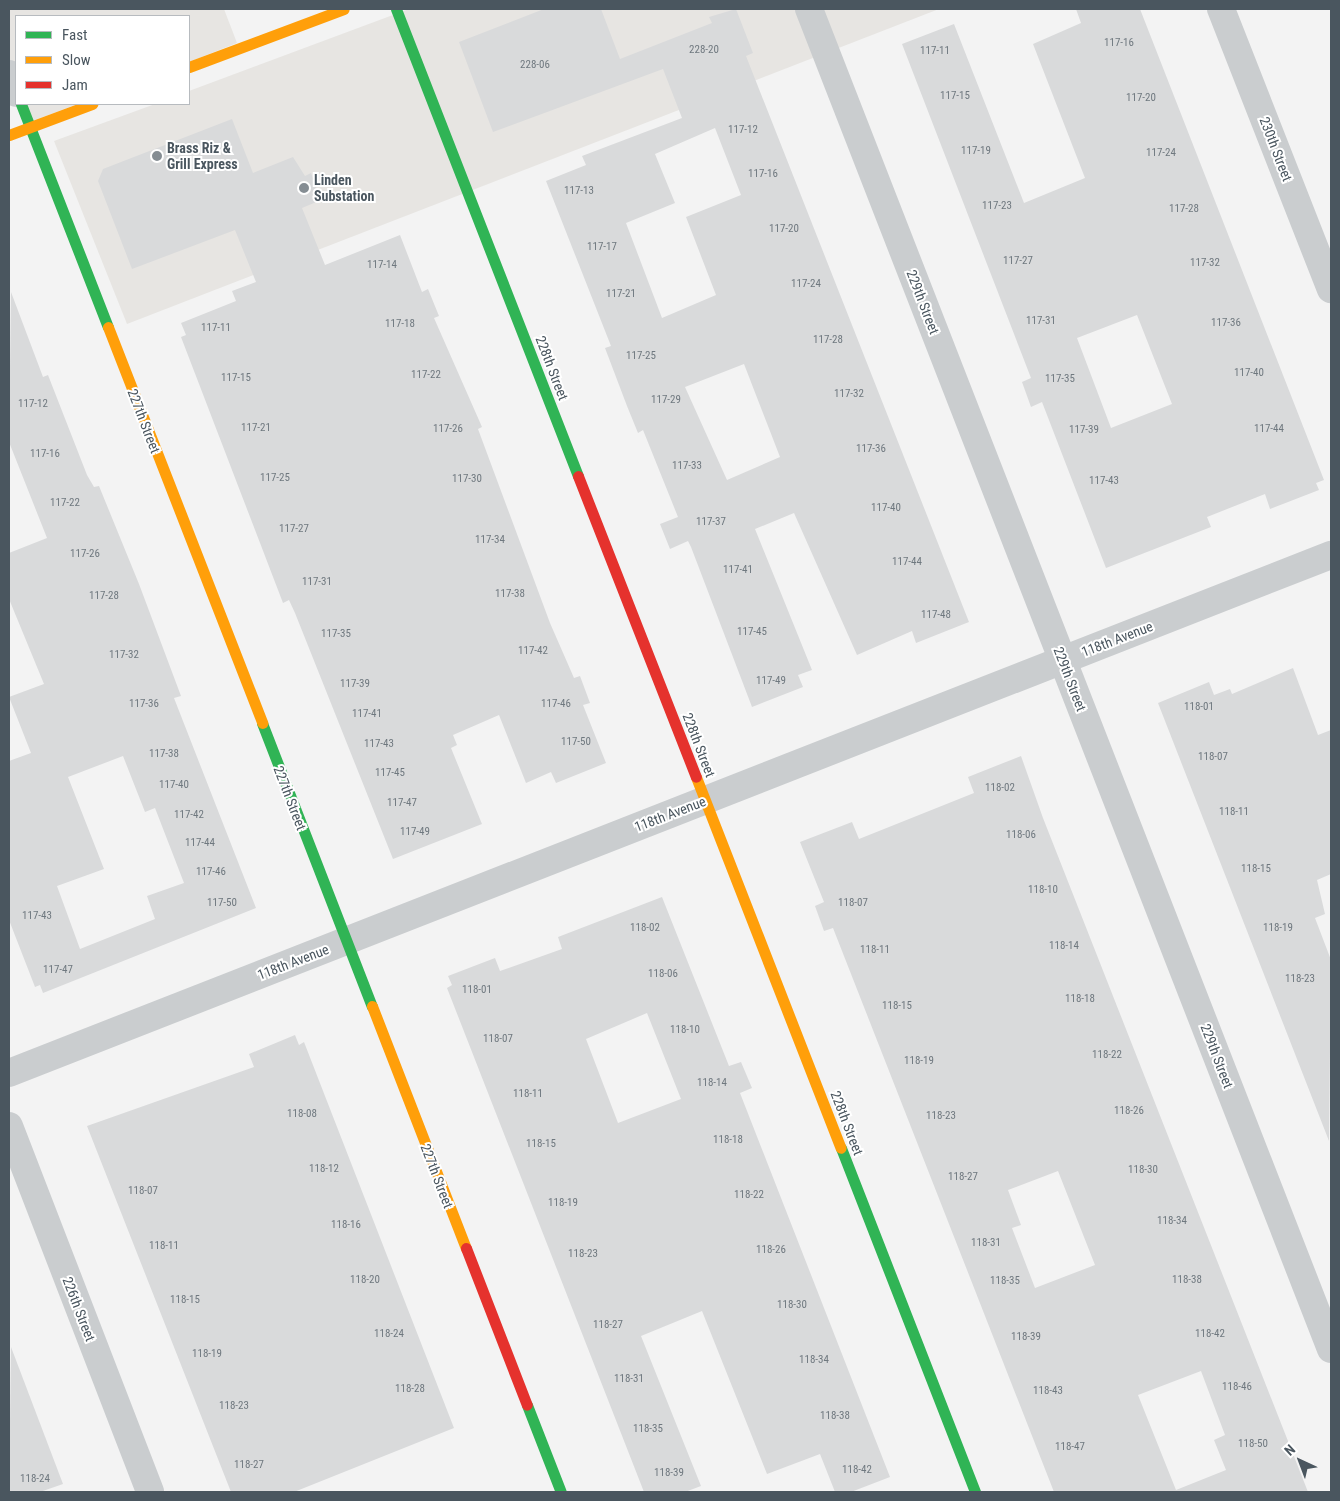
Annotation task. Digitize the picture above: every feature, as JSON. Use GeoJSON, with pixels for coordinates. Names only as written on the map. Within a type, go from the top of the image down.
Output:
{"type":"FeatureCollection","features":[{"type":"Feature","properties":{"kind":"street"},"geometry":{"type":"LineString","coordinates":[[190,67],[344,9]]}},
{"type":"Feature","properties":{"kind":"street","name":"228th Street"},"geometry":{"type":"LineString","coordinates":[[396,9],[975,1492]]}},
{"type":"Feature","properties":{"kind":"street","name":"229th Street"},"geometry":{"type":"LineString","coordinates":[[809,9],[1331,1349]]}},
{"type":"Feature","properties":{"kind":"street","name":"230th Street"},"geometry":{"type":"LineString","coordinates":[[1222,9],[1331,289]]}},
{"type":"Feature","properties":{"kind":"street"},"geometry":{"type":"LineString","coordinates":[[9,74],[15,90]]}},
{"type":"Feature","properties":{"kind":"street","name":"227th Street"},"geometry":{"type":"LineString","coordinates":[[21,105],[561,1492]]}},
{"type":"Feature","properties":{"kind":"street"},"geometry":{"type":"LineString","coordinates":[[9,135],[89,105]]}},
{"type":"Feature","properties":{"kind":"street","name":"118th Avenue"},"geometry":{"type":"LineString","coordinates":[[9,1073],[1331,555]]}},
{"type":"Feature","properties":{"kind":"street","name":"226th Street"},"geometry":{"type":"LineString","coordinates":[[9,1126],[150,1492]]}},
{"type":"Feature","properties":{"kind":"shaded area"},"geometry":{"type":"Polygon","coordinates":[[[9,9],[224,9],[237,43],[190,62],[190,15],[15,15],[15,100],[9,85],[9,9]]]}},
{"type":"Feature","properties":{"kind":"shaded area"},"geometry":{"type":"Polygon","coordinates":[[[409,9],[939,9],[127,324],[54,141],[152,105],[190,105],[190,91],[409,9]]]}},
{"type":"Feature","properties":{"kind":"shaded area"},"geometry":{"type":"Polygon","coordinates":[[[16,105],[75,105],[24,124],[16,105]]]}},
{"type":"Feature","properties":{"kind":"building"},"geometry":{"type":"Polygon","coordinates":[[[544,9],[601,9],[620,59],[712,23],[709,17],[736,9],[753,53],[746,56],[969,622],[916,643],[912,631],[857,655],[794,513],[755,529],[812,670],[798,675],[803,687],[752,707],[688,541],[670,549],[660,524],[678,517],[643,430],[638,433],[627,406],[605,348],[611,346],[546,181],[586,165],[582,156],[682,118],[663,69],[493,132],[459,42],[544,9]],[[715,128],[655,154],[675,203],[626,223],[662,318],[716,295],[686,217],[741,195],[715,128]],[[744,364],[685,387],[727,480],[780,457],[744,364]]]}},
{"type":"Feature","properties":{"kind":"building"},"geometry":{"type":"Polygon","coordinates":[[[1076,9],[1140,9],[1324,480],[1316,483],[1319,490],[1270,509],[1265,494],[1207,517],[1211,527],[1106,568],[1042,402],[1031,407],[1022,382],[1031,378],[902,44],[954,24],[1024,203],[1085,178],[1033,44],[1081,23],[1076,9]],[[1137,315],[1077,338],[1111,428],[1172,404],[1137,315]]]}},
{"type":"Feature","properties":{"kind":"building"},"geometry":{"type":"Polygon","coordinates":[[[232,119],[253,173],[293,157],[305,176],[311,173],[321,200],[302,208],[325,265],[400,235],[422,292],[428,289],[439,316],[434,318],[482,427],[478,429],[550,623],[574,678],[580,676],[590,703],[583,705],[606,763],[556,783],[551,772],[526,783],[499,715],[453,735],[457,745],[451,748],[482,824],[393,859],[295,613],[289,600],[283,603],[181,337],[186,335],[181,323],[236,301],[232,291],[256,282],[235,230],[132,269],[98,181],[103,169],[232,119]]]}},
{"type":"Feature","properties":{"kind":"building"},"geometry":{"type":"Polygon","coordinates":[[[11,292],[43,377],[48,375],[87,475],[94,487],[99,486],[139,584],[181,696],[174,698],[256,908],[43,993],[40,985],[35,987],[9,920],[9,761],[31,753],[9,697],[44,684],[9,599],[9,553],[47,538],[9,442],[11,292]],[[123,756],[68,777],[104,869],[57,886],[80,949],[155,919],[147,896],[184,883],[155,808],[145,812],[123,756]]]}},
{"type":"Feature","properties":{"kind":"building"},"geometry":{"type":"Polygon","coordinates":[[[1293,668],[1318,735],[1331,730],[1331,874],[1317,880],[1325,914],[1315,918],[1331,960],[1329,1141],[1158,703],[1209,682],[1214,695],[1230,689],[1232,694],[1293,668]]]}},
{"type":"Feature","properties":{"kind":"building"},"geometry":{"type":"Polygon","coordinates":[[[1021,756],[1043,818],[1308,1492],[1054,1492],[833,928],[824,931],[815,906],[824,902],[800,842],[852,822],[859,839],[974,793],[968,777],[1021,756]],[[1058,1171],[1008,1190],[1021,1225],[1012,1228],[1035,1288],[1095,1265],[1058,1171]],[[1201,1371],[1138,1395],[1176,1490],[1226,1470],[1214,1440],[1225,1435],[1201,1371]]]}},
{"type":"Feature","properties":{"kind":"building"},"geometry":{"type":"Polygon","coordinates":[[[662,897],[729,1066],[741,1062],[752,1088],[740,1093],[890,1477],[851,1492],[835,1492],[820,1454],[767,1474],[702,1311],[641,1336],[701,1486],[685,1492],[644,1492],[447,988],[452,985],[448,976],[495,958],[500,971],[562,949],[558,937],[662,897]],[[647,1013],[586,1039],[618,1123],[681,1099],[647,1013]]]}},
{"type":"Feature","properties":{"kind":"building"},"geometry":{"type":"Polygon","coordinates":[[[295,1035],[299,1045],[304,1042],[454,1428],[294,1492],[231,1492],[87,1126],[254,1067],[249,1054],[295,1035]]]}},
{"type":"Feature","properties":{"kind":"building"},"geometry":{"type":"Polygon","coordinates":[[[11,1347],[63,1484],[40,1492],[9,1492],[11,1347]]]}},
{"type":"Feature","properties":{"kind":"traffic: fast"},"geometry":{"type":"LineString","coordinates":[[396,9],[578,476]]}},
{"type":"Feature","properties":{"kind":"traffic: fast"},"geometry":{"type":"LineString","coordinates":[[21,105],[108,327]]}},
{"type":"Feature","properties":{"kind":"traffic: fast"},"geometry":{"type":"LineString","coordinates":[[262,723],[372,1006]]}},
{"type":"Feature","properties":{"kind":"traffic: fast"},"geometry":{"type":"LineString","coordinates":[[841,1148],[975,1492]]}},
{"type":"Feature","properties":{"kind":"traffic: fast"},"geometry":{"type":"LineString","coordinates":[[527,1405],[561,1492]]}},
{"type":"Feature","properties":{"kind":"traffic: slow"},"geometry":{"type":"LineString","coordinates":[[190,67],[344,9]]}},
{"type":"Feature","properties":{"kind":"traffic: slow"},"geometry":{"type":"LineString","coordinates":[[9,135],[89,105]]}},
{"type":"Feature","properties":{"kind":"traffic: slow"},"geometry":{"type":"LineString","coordinates":[[108,327],[262,723]]}},
{"type":"Feature","properties":{"kind":"traffic: slow"},"geometry":{"type":"LineString","coordinates":[[696,777],[841,1148]]}},
{"type":"Feature","properties":{"kind":"traffic: slow"},"geometry":{"type":"LineString","coordinates":[[372,1006],[466,1248]]}},
{"type":"Feature","properties":{"kind":"traffic: jam"},"geometry":{"type":"LineString","coordinates":[[578,476],[696,777]]}},
{"type":"Feature","properties":{"kind":"traffic: jam"},"geometry":{"type":"LineString","coordinates":[[466,1248],[527,1405]]}},
{"type":"Feature","properties":{"kind":"place","name":"Brass Riz & Grill Express"},"geometry":{"type":"Point","coordinates":[157,156]}},
{"type":"Feature","properties":{"kind":"place","name":"Linden Substation"},"geometry":{"type":"Point","coordinates":[304,188]}}]}
